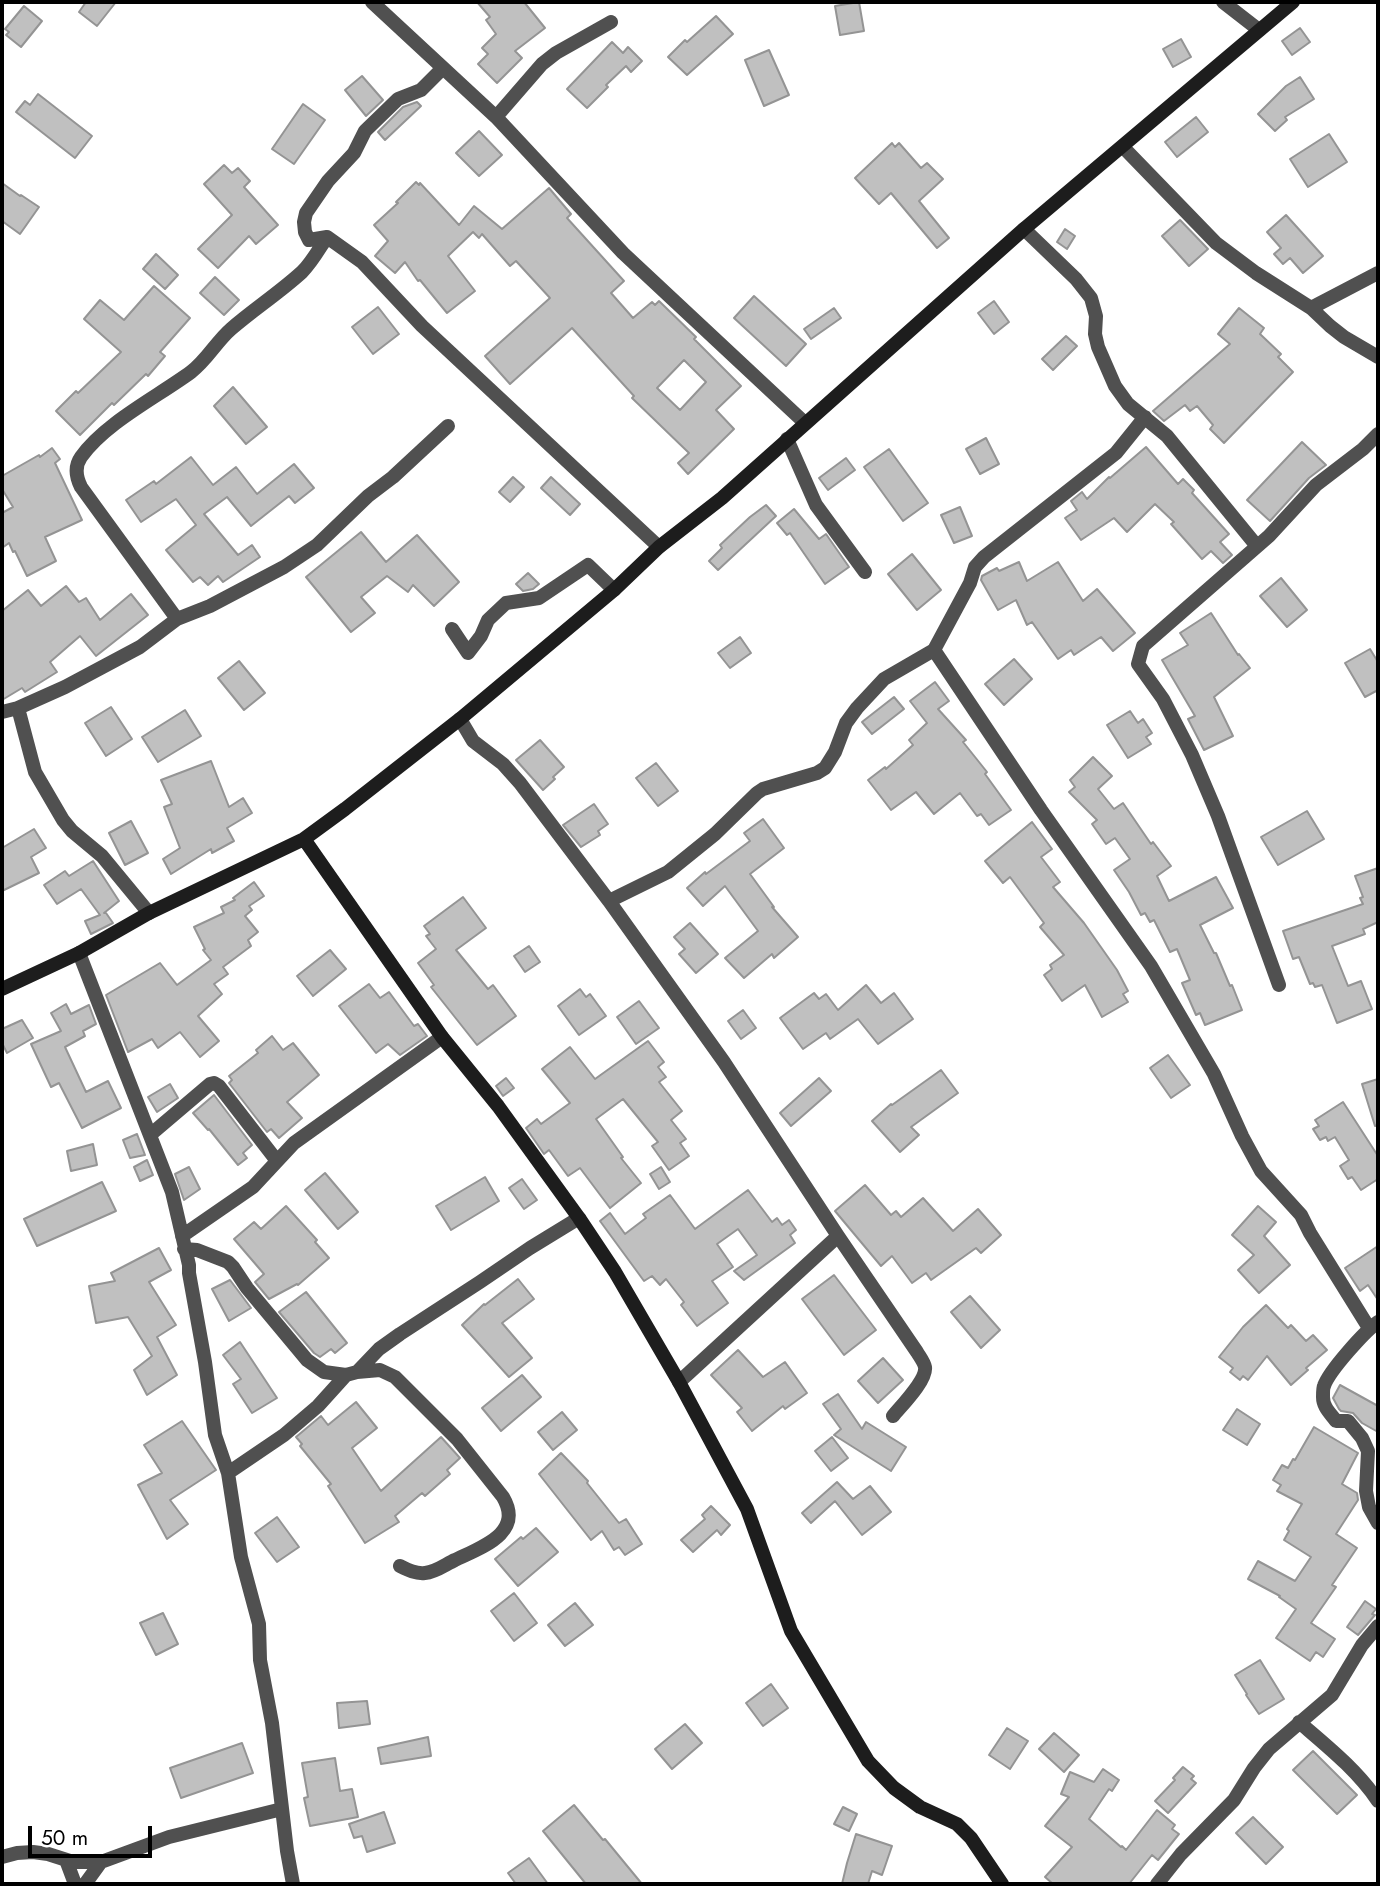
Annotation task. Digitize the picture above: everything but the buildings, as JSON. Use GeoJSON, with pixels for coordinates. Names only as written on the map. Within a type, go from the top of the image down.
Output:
{"type":"FeatureCollection","features":[{"type":"Feature","properties":{"kind":"main road"},"geometry":{"type":"LineString","coordinates":[[2,989],[79,953],[149,913],[304,839],[460,719],[614,590],[659,547],[722,498],[1024,229],[1293,2]]}},
{"type":"Feature","properties":{"kind":"main road"},"geometry":{"type":"LineString","coordinates":[[304,839],[442,1037],[498,1106],[615,1272],[679,1382],[747,1508],[791,1631],[868,1761],[894,1788],[920,1807],[957,1824],[971,1838],[1002,1884]]}},
{"type":"Feature","properties":{"kind":"street"},"geometry":{"type":"LineString","coordinates":[[372,2],[496,117],[623,253],[806,423]]}},
{"type":"Feature","properties":{"kind":"street"},"geometry":{"type":"LineString","coordinates":[[1223,2],[1259,30]]}},
{"type":"Feature","properties":{"kind":"street"},"geometry":{"type":"LineString","coordinates":[[496,117],[542,64],[556,53],[611,22]]}},
{"type":"Feature","properties":{"kind":"street"},"geometry":{"type":"LineString","coordinates":[[443,68],[429,85],[398,99],[365,131],[354,153],[311,203],[304,222],[305,232],[309,240],[327,237],[362,262],[422,326],[659,547]]}},
{"type":"Feature","properties":{"kind":"street"},"geometry":{"type":"LineString","coordinates":[[1123,147],[1216,243],[1256,273],[1311,308],[1344,337],[1378,357]]}},
{"type":"Feature","properties":{"kind":"street"},"geometry":{"type":"LineString","coordinates":[[1024,229],[1076,279],[1091,298],[1096,316],[1095,334],[1098,347],[1108,373],[1128,404],[1167,436],[1256,545]]}},
{"type":"Feature","properties":{"kind":"street"},"geometry":{"type":"LineString","coordinates":[[177,619],[81,487],[76,478],[80,459],[97,439],[126,416],[198,367],[230,330],[302,271],[327,237]]}},
{"type":"Feature","properties":{"kind":"street"},"geometry":{"type":"LineString","coordinates":[[1311,308],[1378,274]]}},
{"type":"Feature","properties":{"kind":"street"},"geometry":{"type":"LineString","coordinates":[[609,901],[668,872],[715,834],[763,789],[817,773],[825,768],[835,752],[846,723],[866,698],[884,679],[934,650],[970,583],[975,567],[984,557],[1116,453],[1145,417]]}},
{"type":"Feature","properties":{"kind":"street"},"geometry":{"type":"LineString","coordinates":[[2,712],[18,708],[65,687],[140,648],[177,619],[210,606],[284,567],[317,545],[360,503],[393,477],[448,426]]}},
{"type":"Feature","properties":{"kind":"street"},"geometry":{"type":"LineString","coordinates":[[1279,985],[1218,816],[1192,755],[1163,699],[1138,664],[1143,646],[1279,526],[1316,485],[1378,434]]}},
{"type":"Feature","properties":{"kind":"street"},"geometry":{"type":"LineString","coordinates":[[787,439],[816,505],[865,572]]}},
{"type":"Feature","properties":{"kind":"street"},"geometry":{"type":"LineString","coordinates":[[452,629],[468,653],[481,636],[488,620],[506,603],[538,598],[588,565],[614,590]]}},
{"type":"Feature","properties":{"kind":"street"},"geometry":{"type":"LineString","coordinates":[[934,650],[1041,810],[1151,966],[1214,1074],[1261,1171],[1301,1215],[1310,1234],[1374,1325],[1330,1375],[1322,1395],[1324,1407],[1336,1421],[1348,1421],[1362,1438],[1368,1451],[1366,1491],[1369,1507],[1378,1523]]}},
{"type":"Feature","properties":{"kind":"street"},"geometry":{"type":"LineString","coordinates":[[18,708],[35,772],[63,820],[102,856],[149,913]]}},
{"type":"Feature","properties":{"kind":"street"},"geometry":{"type":"LineString","coordinates":[[460,719],[473,741],[503,764],[520,783],[609,901],[724,1062],[838,1236],[897,1320],[924,1364],[925,1371],[922,1379],[893,1416]]}},
{"type":"Feature","properties":{"kind":"street"},"geometry":{"type":"LineString","coordinates":[[79,953],[172,1192],[189,1265],[215,1435],[228,1474],[241,1557],[259,1624],[260,1660],[272,1723],[293,1884]]}},
{"type":"Feature","properties":{"kind":"street"},"geometry":{"type":"LineString","coordinates":[[183,1243],[253,1187],[294,1143],[442,1037]]}},
{"type":"Feature","properties":{"kind":"street"},"geometry":{"type":"LineString","coordinates":[[150,1135],[214,1083],[277,1161]]}},
{"type":"Feature","properties":{"kind":"street"},"geometry":{"type":"LineString","coordinates":[[228,1474],[284,1435],[351,1373],[400,1334],[579,1218]]}},
{"type":"Feature","properties":{"kind":"street"},"geometry":{"type":"LineString","coordinates":[[679,1382],[838,1236]]}},
{"type":"Feature","properties":{"kind":"street"},"geometry":{"type":"LineString","coordinates":[[183,1243],[228,1262],[307,1360],[324,1372],[380,1370],[395,1377],[457,1439],[503,1497],[509,1507],[510,1516],[500,1534],[489,1543],[430,1572],[416,1573],[400,1566]]}},
{"type":"Feature","properties":{"kind":"street"},"geometry":{"type":"LineString","coordinates":[[387,1344],[388,1360],[395,1377]]}},
{"type":"Feature","properties":{"kind":"street"},"geometry":{"type":"LineString","coordinates":[[1157,1884],[1181,1854],[1224,1813],[1269,1749],[1332,1695],[1362,1645],[1378,1626]]}},
{"type":"Feature","properties":{"kind":"street"},"geometry":{"type":"LineString","coordinates":[[1299,1722],[1347,1764],[1378,1801]]}},
{"type":"Feature","properties":{"kind":"street"},"geometry":{"type":"LineString","coordinates":[[2,1857],[33,1852],[84,1863],[101,1862],[169,1837],[282,1809]]}},
{"type":"Feature","properties":{"kind":"street"},"geometry":{"type":"LineString","coordinates":[[66,1860],[75,1884]]}},
{"type":"Feature","properties":{"kind":"street"},"geometry":{"type":"LineString","coordinates":[[85,1884],[101,1862]]}}]}
